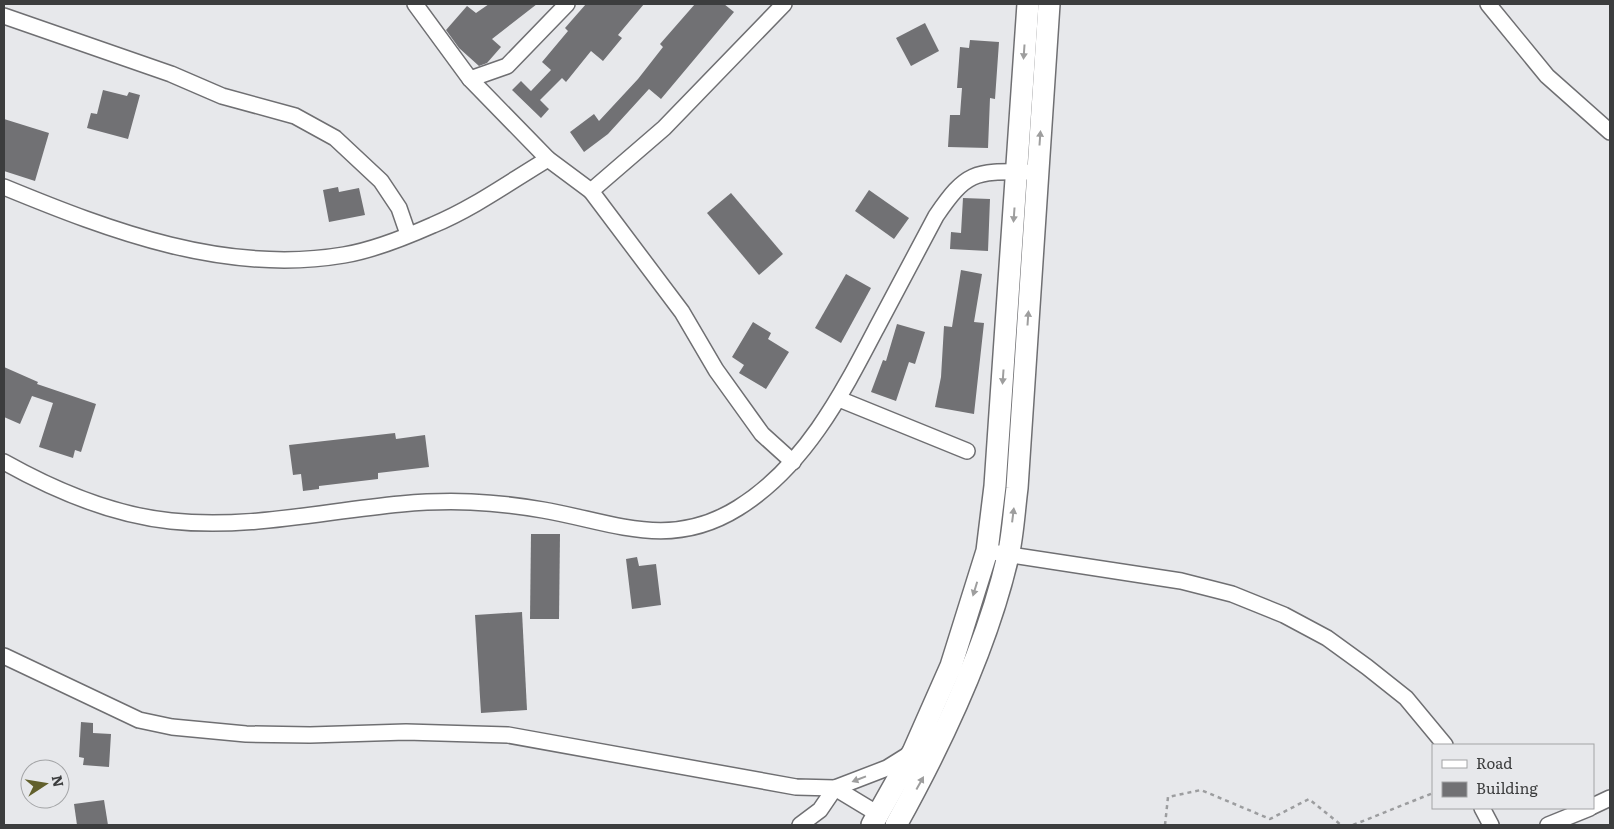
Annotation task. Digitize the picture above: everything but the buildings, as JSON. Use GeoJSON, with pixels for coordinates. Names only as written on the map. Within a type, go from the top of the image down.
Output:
{"type":"FeatureCollection","features":[{"type":"Feature","properties":{"kind":"main road"},"geometry":{"type":"LineString","coordinates":[[875,820],[912,752],[951,666],[987,551],[995,486],[1028,4]]}},
{"type":"Feature","properties":{"kind":"main road"},"geometry":{"type":"LineString","coordinates":[[896,825],[931,763],[970,671],[1008,555],[1016,488],[1049,4]]}},
{"type":"Feature","properties":{"kind":"street"},"geometry":{"type":"LineString","coordinates":[[414,4],[470,79],[548,159],[591,191],[682,312],[716,370],[762,434],[793,462]]}},
{"type":"Feature","properties":{"kind":"street"},"geometry":{"type":"LineString","coordinates":[[470,79],[507,66],[567,4]]}},
{"type":"Feature","properties":{"kind":"street"},"geometry":{"type":"LineString","coordinates":[[591,191],[664,128],[784,4]]}},
{"type":"Feature","properties":{"kind":"street"},"geometry":{"type":"LineString","coordinates":[[1488,4],[1547,76],[1610,132]]}},
{"type":"Feature","properties":{"kind":"street"},"geometry":{"type":"LineString","coordinates":[[4,16],[171,74],[222,96],[295,116],[335,138],[381,181],[399,208],[408,234]]}},
{"type":"Feature","properties":{"kind":"street"},"geometry":{"type":"LineString","coordinates":[[4,187],[80,218],[134,236],[187,250],[235,257],[279,259],[345,255],[434,225],[548,159]]}},
{"type":"Feature","properties":{"kind":"street"},"geometry":{"type":"LineString","coordinates":[[4,462],[64,491],[129,513],[170,521],[216,523],[261,521],[398,503],[471,502],[544,510],[616,527],[655,532],[688,527],[714,520],[753,497],[793,462],[839,399],[936,216],[963,181],[980,173],[998,170],[1038,172]]}},
{"type":"Feature","properties":{"kind":"street"},"geometry":{"type":"LineString","coordinates":[[839,399],[967,451]]}},
{"type":"Feature","properties":{"kind":"street"},"geometry":{"type":"LineString","coordinates":[[987,551],[1180,581],[1232,594],[1284,615],[1328,638],[1375,673],[1406,698],[1444,744]]}},
{"type":"Feature","properties":{"kind":"street"},"geometry":{"type":"LineString","coordinates":[[4,656],[139,720],[172,727],[255,734],[310,735],[406,732],[508,735],[796,787],[835,788],[887,768],[912,752]]}},
{"type":"Feature","properties":{"kind":"street"},"geometry":{"type":"LineString","coordinates":[[835,788],[875,820]]}},
{"type":"Feature","properties":{"kind":"street"},"geometry":{"type":"LineString","coordinates":[[800,825],[820,810],[835,788]]}},
{"type":"Feature","properties":{"kind":"street"},"geometry":{"type":"LineString","coordinates":[[1594,806],[1610,798]]}},
{"type":"Feature","properties":{"kind":"street"},"geometry":{"type":"LineString","coordinates":[[1483,809],[1491,825]]}},
{"type":"Feature","properties":{"kind":"street"},"geometry":{"type":"LineString","coordinates":[[1548,825],[1586,809]]}},
{"type":"Feature","properties":{"kind":"path"},"geometry":{"type":"LineString","coordinates":[[1165,825],[1168,796],[1201,790],[1270,819],[1309,799],[1341,825]]}},
{"type":"Feature","properties":{"kind":"path"},"geometry":{"type":"LineString","coordinates":[[1353,825],[1432,793]]}}]}
